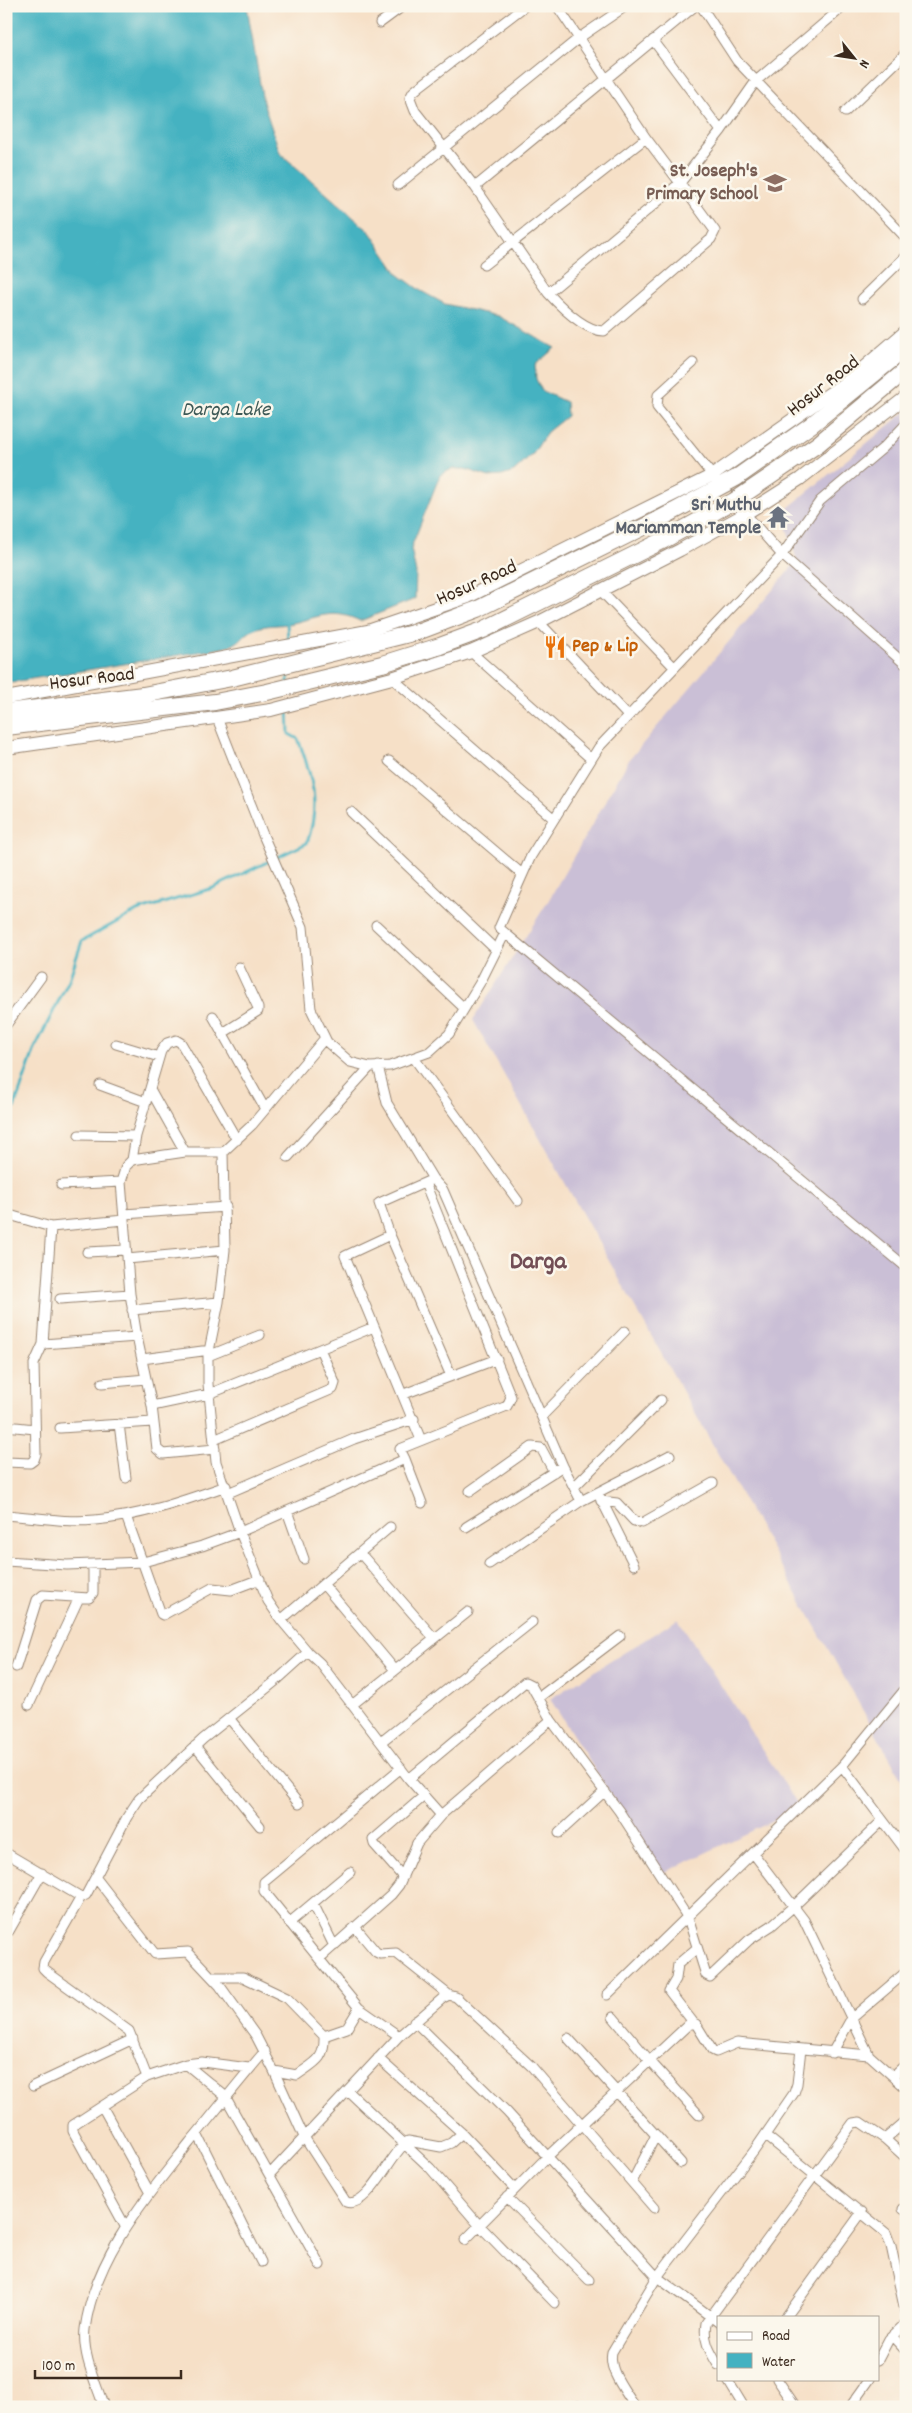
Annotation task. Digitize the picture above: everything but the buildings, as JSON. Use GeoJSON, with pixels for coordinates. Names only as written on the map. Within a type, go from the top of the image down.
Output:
{"type":"FeatureCollection","features":[{"type":"Feature","properties":{"kind":"highway","name":"Hosur Road"},"geometry":{"type":"LineString","coordinates":[[6,712],[143,695],[264,670],[417,632],[478,609],[654,522],[716,481],[811,425],[906,348]]}},
{"type":"Feature","properties":{"kind":"highway","name":"Hosur Road"},"geometry":{"type":"LineString","coordinates":[[6,727],[206,703],[302,685],[432,648],[483,630],[664,540],[734,501],[818,444],[906,370]]}},
{"type":"Feature","properties":{"kind":"street"},"geometry":{"type":"LineString","coordinates":[[380,23],[403,6]]}},
{"type":"Feature","properties":{"kind":"street"},"geometry":{"type":"LineString","coordinates":[[526,6],[413,92],[410,98],[415,111],[445,146],[475,187],[548,293],[570,315],[597,331],[608,328],[715,235],[715,231],[646,138],[557,6]]}},
{"type":"Feature","properties":{"kind":"street"},"geometry":{"type":"LineString","coordinates":[[398,185],[578,38],[626,6]]}},
{"type":"Feature","properties":{"kind":"street"},"geometry":{"type":"LineString","coordinates":[[475,187],[695,6]]}},
{"type":"Feature","properties":{"kind":"street"},"geometry":{"type":"LineString","coordinates":[[701,6],[737,61],[906,238]]}},
{"type":"Feature","properties":{"kind":"street"},"geometry":{"type":"LineString","coordinates":[[548,293],[680,183],[721,131],[756,81],[844,6]]}},
{"type":"Feature","properties":{"kind":"street"},"geometry":{"type":"LineString","coordinates":[[653,40],[721,131]]}},
{"type":"Feature","properties":{"kind":"street"},"geometry":{"type":"LineString","coordinates":[[844,112],[906,53]]}},
{"type":"Feature","properties":{"kind":"street"},"geometry":{"type":"LineString","coordinates":[[484,265],[646,138]]}},
{"type":"Feature","properties":{"kind":"street"},"geometry":{"type":"LineString","coordinates":[[862,298],[906,256]]}},
{"type":"Feature","properties":{"kind":"street"},"geometry":{"type":"LineString","coordinates":[[6,698],[297,646],[368,631],[468,597],[716,481],[848,380],[906,331]]}},
{"type":"Feature","properties":{"kind":"street"},"geometry":{"type":"LineString","coordinates":[[693,363],[658,396],[656,403],[657,408],[716,481]]}},
{"type":"Feature","properties":{"kind":"street"},"geometry":{"type":"LineString","coordinates":[[6,748],[271,710],[392,678],[471,652],[539,622],[680,550],[745,514],[800,479],[904,402]]}},
{"type":"Feature","properties":{"kind":"street"},"geometry":{"type":"LineString","coordinates":[[906,424],[883,448],[820,501],[782,555],[599,747],[531,856],[499,928],[906,1268]]}},
{"type":"Feature","properties":{"kind":"street"},"geometry":{"type":"LineString","coordinates":[[734,501],[782,555],[906,665]]}},
{"type":"Feature","properties":{"kind":"street"},"geometry":{"type":"LineString","coordinates":[[600,590],[674,667]]}},
{"type":"Feature","properties":{"kind":"street"},"geometry":{"type":"LineString","coordinates":[[539,622],[628,716]]}},
{"type":"Feature","properties":{"kind":"street"},"geometry":{"type":"LineString","coordinates":[[471,652],[591,759]]}},
{"type":"Feature","properties":{"kind":"street"},"geometry":{"type":"LineString","coordinates":[[392,678],[554,819]]}},
{"type":"Feature","properties":{"kind":"street"},"geometry":{"type":"LineString","coordinates":[[217,718],[263,836],[303,927],[311,1009],[325,1038],[350,1062],[374,1067],[390,1066],[429,1052],[449,1034],[505,932]]}},
{"type":"Feature","properties":{"kind":"street"},"geometry":{"type":"LineString","coordinates":[[389,761],[522,874]]}},
{"type":"Feature","properties":{"kind":"street"},"geometry":{"type":"LineString","coordinates":[[351,812],[496,950]]}},
{"type":"Feature","properties":{"kind":"street"},"geometry":{"type":"LineString","coordinates":[[376,925],[464,1008]]}},
{"type":"Feature","properties":{"kind":"street"},"geometry":{"type":"LineString","coordinates":[[223,1033],[258,1012],[258,1008],[239,967]]}},
{"type":"Feature","properties":{"kind":"street"},"geometry":{"type":"LineString","coordinates":[[6,1025],[41,977]]}},
{"type":"Feature","properties":{"kind":"street"},"geometry":{"type":"LineString","coordinates":[[213,1016],[265,1109]]}},
{"type":"Feature","properties":{"kind":"street"},"geometry":{"type":"LineString","coordinates":[[132,1160],[185,1152],[223,1152],[237,1140],[265,1109],[325,1038]]}},
{"type":"Feature","properties":{"kind":"street"},"geometry":{"type":"LineString","coordinates":[[237,1140],[181,1043],[176,1040],[167,1043],[160,1057],[146,1102],[136,1136],[132,1160],[126,1166],[121,1182],[132,1310],[152,1406],[159,1452],[163,1454],[214,1444],[333,1388],[335,1383],[320,1349]]}},
{"type":"Feature","properties":{"kind":"street"},"geometry":{"type":"LineString","coordinates":[[116,1044],[160,1057]]}},
{"type":"Feature","properties":{"kind":"street"},"geometry":{"type":"LineString","coordinates":[[414,1058],[518,1200]]}},
{"type":"Feature","properties":{"kind":"street"},"geometry":{"type":"LineString","coordinates":[[288,1157],[374,1067]]}},
{"type":"Feature","properties":{"kind":"street"},"geometry":{"type":"LineString","coordinates":[[374,1067],[387,1103],[429,1181],[512,1396],[510,1403],[400,1449],[422,1503]]}},
{"type":"Feature","properties":{"kind":"street"},"geometry":{"type":"LineString","coordinates":[[100,1084],[146,1102]]}},
{"type":"Feature","properties":{"kind":"street"},"geometry":{"type":"LineString","coordinates":[[150,1089],[185,1152]]}},
{"type":"Feature","properties":{"kind":"street"},"geometry":{"type":"LineString","coordinates":[[79,1135],[136,1136]]}},
{"type":"Feature","properties":{"kind":"street"},"geometry":{"type":"LineString","coordinates":[[223,1152],[226,1207],[225,1250],[219,1302],[209,1353],[209,1394],[216,1462],[240,1532],[268,1601],[281,1620],[320,1663],[409,1779],[441,1815]]}},
{"type":"Feature","properties":{"kind":"street"},"geometry":{"type":"LineString","coordinates":[[429,1181],[379,1203],[390,1235],[450,1376]]}},
{"type":"Feature","properties":{"kind":"street"},"geometry":{"type":"LineString","coordinates":[[429,1181],[444,1190],[563,1466],[581,1501]]}},
{"type":"Feature","properties":{"kind":"street"},"geometry":{"type":"LineString","coordinates":[[61,1185],[121,1182]]}},
{"type":"Feature","properties":{"kind":"street"},"geometry":{"type":"LineString","coordinates":[[6,1214],[51,1227],[124,1217],[226,1207]]}},
{"type":"Feature","properties":{"kind":"street"},"geometry":{"type":"LineString","coordinates":[[6,1462],[30,1463],[34,1460],[34,1364],[43,1344],[51,1227]]}},
{"type":"Feature","properties":{"kind":"street"},"geometry":{"type":"LineString","coordinates":[[390,1235],[345,1256],[404,1394],[421,1440]]}},
{"type":"Feature","properties":{"kind":"street"},"geometry":{"type":"LineString","coordinates":[[86,1252],[126,1254],[225,1250]]}},
{"type":"Feature","properties":{"kind":"street"},"geometry":{"type":"LineString","coordinates":[[60,1299],[130,1294]]}},
{"type":"Feature","properties":{"kind":"street"},"geometry":{"type":"LineString","coordinates":[[132,1310],[219,1302]]}},
{"type":"Feature","properties":{"kind":"street"},"geometry":{"type":"LineString","coordinates":[[152,1406],[209,1394],[374,1327]]}},
{"type":"Feature","properties":{"kind":"street"},"geometry":{"type":"LineString","coordinates":[[542,1416],[625,1331]]}},
{"type":"Feature","properties":{"kind":"street"},"geometry":{"type":"LineString","coordinates":[[142,1359],[209,1353],[260,1335]]}},
{"type":"Feature","properties":{"kind":"street"},"geometry":{"type":"LineString","coordinates":[[43,1344],[137,1337]]}},
{"type":"Feature","properties":{"kind":"street"},"geometry":{"type":"LineString","coordinates":[[404,1394],[497,1359]]}},
{"type":"Feature","properties":{"kind":"street"},"geometry":{"type":"LineString","coordinates":[[102,1383],[146,1378]]}},
{"type":"Feature","properties":{"kind":"street"},"geometry":{"type":"LineString","coordinates":[[574,1487],[661,1400]]}},
{"type":"Feature","properties":{"kind":"street"},"geometry":{"type":"LineString","coordinates":[[6,1515],[76,1521],[126,1516],[227,1490],[354,1439],[414,1419]]}},
{"type":"Feature","properties":{"kind":"street"},"geometry":{"type":"LineString","coordinates":[[60,1428],[153,1422]]}},
{"type":"Feature","properties":{"kind":"street"},"geometry":{"type":"LineString","coordinates":[[119,1424],[126,1478]]}},
{"type":"Feature","properties":{"kind":"street"},"geometry":{"type":"LineString","coordinates":[[6,1426],[35,1429]]}},
{"type":"Feature","properties":{"kind":"street"},"geometry":{"type":"LineString","coordinates":[[470,1491],[532,1447],[541,1448],[554,1472]]}},
{"type":"Feature","properties":{"kind":"street"},"geometry":{"type":"LineString","coordinates":[[489,1564],[581,1501],[599,1496],[670,1455]]}},
{"type":"Feature","properties":{"kind":"street"},"geometry":{"type":"LineString","coordinates":[[6,1561],[93,1564],[143,1562],[202,1546],[240,1532],[405,1458]]}},
{"type":"Feature","properties":{"kind":"street"},"geometry":{"type":"LineString","coordinates":[[466,1527],[563,1466]]}},
{"type":"Feature","properties":{"kind":"street"},"geometry":{"type":"LineString","coordinates":[[599,1496],[617,1503],[634,1521],[642,1523],[713,1483]]}},
{"type":"Feature","properties":{"kind":"street"},"geometry":{"type":"LineString","coordinates":[[599,1496],[634,1565]]}},
{"type":"Feature","properties":{"kind":"street"},"geometry":{"type":"LineString","coordinates":[[287,1512],[304,1560]]}},
{"type":"Feature","properties":{"kind":"street"},"geometry":{"type":"LineString","coordinates":[[126,1516],[163,1615],[212,1588],[231,1590],[260,1579]]}},
{"type":"Feature","properties":{"kind":"street"},"geometry":{"type":"LineString","coordinates":[[281,1620],[390,1527]]}},
{"type":"Feature","properties":{"kind":"street"},"geometry":{"type":"LineString","coordinates":[[360,1552],[434,1638]]}},
{"type":"Feature","properties":{"kind":"street"},"geometry":{"type":"LineString","coordinates":[[16,1667],[37,1600],[40,1596],[88,1598],[93,1592],[93,1564]]}},
{"type":"Feature","properties":{"kind":"street"},"geometry":{"type":"LineString","coordinates":[[323,1584],[395,1670]]}},
{"type":"Feature","properties":{"kind":"street"},"geometry":{"type":"LineString","coordinates":[[29,1705],[79,1598]]}},
{"type":"Feature","properties":{"kind":"street"},"geometry":{"type":"LineString","coordinates":[[352,1706],[468,1612]]}},
{"type":"Feature","properties":{"kind":"street"},"geometry":{"type":"LineString","coordinates":[[381,1742],[532,1622]]}},
{"type":"Feature","properties":{"kind":"street"},"geometry":{"type":"LineString","coordinates":[[538,1698],[620,1636]]}},
{"type":"Feature","properties":{"kind":"street"},"geometry":{"type":"LineString","coordinates":[[147,2078],[129,2031],[47,1972],[43,1968],[44,1962],[80,1897],[86,1895],[91,1890],[127,1817],[139,1798],[195,1746],[277,1680],[308,1652]]}},
{"type":"Feature","properties":{"kind":"street"},"geometry":{"type":"LineString","coordinates":[[409,1779],[525,1682],[531,1685],[551,1720],[605,1791],[688,1918],[706,1975],[713,1976],[749,1940],[771,1926],[794,1906],[882,1821]]}},
{"type":"Feature","properties":{"kind":"street"},"geometry":{"type":"LineString","coordinates":[[607,1995],[842,1766],[906,1688]]}},
{"type":"Feature","properties":{"kind":"street"},"geometry":{"type":"LineString","coordinates":[[229,1718],[299,1804]]}},
{"type":"Feature","properties":{"kind":"street"},"geometry":{"type":"LineString","coordinates":[[320,1959],[391,1895],[403,1877],[417,1843],[441,1815],[551,1720]]}},
{"type":"Feature","properties":{"kind":"street"},"geometry":{"type":"LineString","coordinates":[[195,1746],[260,1826]]}},
{"type":"Feature","properties":{"kind":"street"},"geometry":{"type":"LineString","coordinates":[[842,1766],[906,1851]]}},
{"type":"Feature","properties":{"kind":"street"},"geometry":{"type":"LineString","coordinates":[[399,2036],[359,2008],[264,1891],[264,1882],[401,1768]]}},
{"type":"Feature","properties":{"kind":"street"},"geometry":{"type":"LineString","coordinates":[[559,1833],[605,1791]]}},
{"type":"Feature","properties":{"kind":"street"},"geometry":{"type":"LineString","coordinates":[[403,1877],[373,1840],[424,1796]]}},
{"type":"Feature","properties":{"kind":"street"},"geometry":{"type":"LineString","coordinates":[[753,1853],[804,1920],[869,2055],[906,2088]]}},
{"type":"Feature","properties":{"kind":"street"},"geometry":{"type":"LineString","coordinates":[[6,1854],[80,1897]]}},
{"type":"Feature","properties":{"kind":"street"},"geometry":{"type":"LineString","coordinates":[[289,1923],[350,1872]]}},
{"type":"Feature","properties":{"kind":"street"},"geometry":{"type":"LineString","coordinates":[[9,1931],[42,1874]]}},
{"type":"Feature","properties":{"kind":"street"},"geometry":{"type":"LineString","coordinates":[[96,1878],[156,1954],[188,1952],[212,1977],[256,2036],[304,2137],[346,2202],[352,2204],[358,2202],[375,2184],[404,2144],[411,2140],[441,2147],[451,2143],[462,2133]]}},
{"type":"Feature","properties":{"kind":"street"},"geometry":{"type":"LineString","coordinates":[[313,1903],[334,1946]]}},
{"type":"Feature","properties":{"kind":"street"},"geometry":{"type":"LineString","coordinates":[[355,1927],[376,1952],[380,1954],[396,1953],[449,1995],[456,1997],[532,2067],[654,2208]]}},
{"type":"Feature","properties":{"kind":"street"},"geometry":{"type":"LineString","coordinates":[[698,1948],[678,1964],[676,1979],[669,1990],[716,2052],[738,2043],[869,2055]]}},
{"type":"Feature","properties":{"kind":"street"},"geometry":{"type":"LineString","coordinates":[[832,2053],[851,2019],[906,1972]]}},
{"type":"Feature","properties":{"kind":"street"},"geometry":{"type":"LineString","coordinates":[[212,1977],[243,1977],[287,1998],[324,2036],[324,2049],[318,2060],[297,2074],[274,2071]]}},
{"type":"Feature","properties":{"kind":"street"},"geometry":{"type":"LineString","coordinates":[[270,2174],[414,2021],[449,1995]]}},
{"type":"Feature","properties":{"kind":"street"},"geometry":{"type":"LineString","coordinates":[[324,2036],[347,2028],[359,2008]]}},
{"type":"Feature","properties":{"kind":"street"},"geometry":{"type":"LineString","coordinates":[[613,2017],[699,2115]]}},
{"type":"Feature","properties":{"kind":"street"},"geometry":{"type":"LineString","coordinates":[[414,2021],[507,2112],[657,2277],[717,2321]]}},
{"type":"Feature","properties":{"kind":"street"},"geometry":{"type":"LineString","coordinates":[[465,2240],[548,2156],[693,2022]]}},
{"type":"Feature","properties":{"kind":"street"},"geometry":{"type":"LineString","coordinates":[[568,2038],[681,2163]]}},
{"type":"Feature","properties":{"kind":"street"},"geometry":{"type":"LineString","coordinates":[[33,2086],[132,2039]]}},
{"type":"Feature","properties":{"kind":"street"},"geometry":{"type":"LineString","coordinates":[[635,2407],[610,2361],[612,2352],[657,2277],[766,2135],[794,2093],[797,2084],[801,2049]]}},
{"type":"Feature","properties":{"kind":"street"},"geometry":{"type":"LineString","coordinates":[[104,2407],[86,2351],[85,2331],[90,2309],[107,2260],[125,2226],[225,2096],[264,2051]]}},
{"type":"Feature","properties":{"kind":"street"},"geometry":{"type":"LineString","coordinates":[[378,2058],[462,2133],[515,2189]]}},
{"type":"Feature","properties":{"kind":"street"},"geometry":{"type":"LineString","coordinates":[[125,2226],[73,2131],[73,2126],[147,2078],[186,2064],[202,2062],[249,2068]]}},
{"type":"Feature","properties":{"kind":"street"},"geometry":{"type":"LineString","coordinates":[[186,2064],[225,2096],[320,2265]]}},
{"type":"Feature","properties":{"kind":"street"},"geometry":{"type":"LineString","coordinates":[[893,2076],[906,2064]]}},
{"type":"Feature","properties":{"kind":"street"},"geometry":{"type":"LineString","coordinates":[[348,2091],[450,2190],[479,2226],[555,2303]]}},
{"type":"Feature","properties":{"kind":"street"},"geometry":{"type":"LineString","coordinates":[[102,2106],[150,2193]]}},
{"type":"Feature","properties":{"kind":"street"},"geometry":{"type":"LineString","coordinates":[[884,2139],[906,2121]]}},
{"type":"Feature","properties":{"kind":"street"},"geometry":{"type":"LineString","coordinates":[[717,2363],[704,2335],[706,2322],[853,2123],[860,2122],[906,2158]]}},
{"type":"Feature","properties":{"kind":"street"},"geometry":{"type":"LineString","coordinates":[[197,2134],[261,2262]]}},
{"type":"Feature","properties":{"kind":"street"},"geometry":{"type":"LineString","coordinates":[[766,2135],[862,2212],[889,2239],[906,2316]]}},
{"type":"Feature","properties":{"kind":"street"},"geometry":{"type":"LineString","coordinates":[[632,2182],[656,2136]]}},
{"type":"Feature","properties":{"kind":"street"},"geometry":{"type":"LineString","coordinates":[[507,2197],[589,2280]]}},
{"type":"Feature","properties":{"kind":"street"},"geometry":{"type":"LineString","coordinates":[[787,2316],[862,2212]]}},
{"type":"Feature","properties":{"kind":"street"},"geometry":{"type":"LineString","coordinates":[[880,2352],[892,2336],[906,2323]]}},
{"type":"Feature","properties":{"kind":"street"},"geometry":{"type":"LineString","coordinates":[[892,2336],[906,2351]]}},
{"type":"Feature","properties":{"kind":"street"},"geometry":{"type":"LineString","coordinates":[[728,2380],[744,2407]]}},
{"type":"Feature","properties":{"kind":"street"},"geometry":{"type":"LineString","coordinates":[[778,2380],[796,2407]]}},
{"type":"Feature","properties":{"kind":"street"},"geometry":{"type":"LineString","coordinates":[[850,2407],[869,2380]]}},
{"type":"Feature","properties":{"kind":"shaded area"},"geometry":{"type":"Polygon","coordinates":[[[906,411],[906,1787],[473,1020],[547,903],[629,760],[797,561],[782,513],[906,411]]]}},
{"type":"Feature","properties":{"kind":"shaded area"},"geometry":{"type":"Polygon","coordinates":[[[678,1619],[800,1808],[661,1874],[550,1699],[678,1619]]]}},
{"type":"Feature","properties":{"kind":"water","name":"Darga Lake"},"geometry":{"type":"Polygon","coordinates":[[[6,6],[247,6],[263,102],[280,153],[370,232],[399,275],[421,291],[445,304],[498,316],[555,348],[535,365],[536,379],[542,391],[566,402],[567,416],[547,432],[533,454],[514,472],[502,476],[489,477],[465,469],[452,469],[440,475],[411,548],[416,573],[415,599],[360,621],[334,614],[319,616],[288,624],[259,627],[238,642],[223,648],[6,683],[6,6]]]}},
{"type":"Feature","properties":{"kind":"waterway"},"geometry":{"type":"LineString","coordinates":[[287,621],[288,642]]}},
{"type":"Feature","properties":{"kind":"waterway"},"geometry":{"type":"LineString","coordinates":[[288,669],[288,682]]}},
{"type":"Feature","properties":{"kind":"waterway"},"geometry":{"type":"LineString","coordinates":[[6,1131],[35,1048],[69,980],[82,941],[137,911],[213,888],[307,843],[313,815],[313,790],[298,739],[289,734],[288,708]]}},
{"type":"Feature","properties":{"kind":"place","name":"St. Joseph's Primary School"},"geometry":{"type":"Point","coordinates":[775,183]}},
{"type":"Feature","properties":{"kind":"place","name":"Sri Muthu Mariamman Temple"},"geometry":{"type":"Point","coordinates":[778,517]}},
{"type":"Feature","properties":{"kind":"place","name":"Pep & Lip"},"geometry":{"type":"Point","coordinates":[555,647]}},
{"type":"Feature","properties":{"kind":"district","name":"Darga"},"geometry":{"type":"Point","coordinates":[538,1263]}}]}
